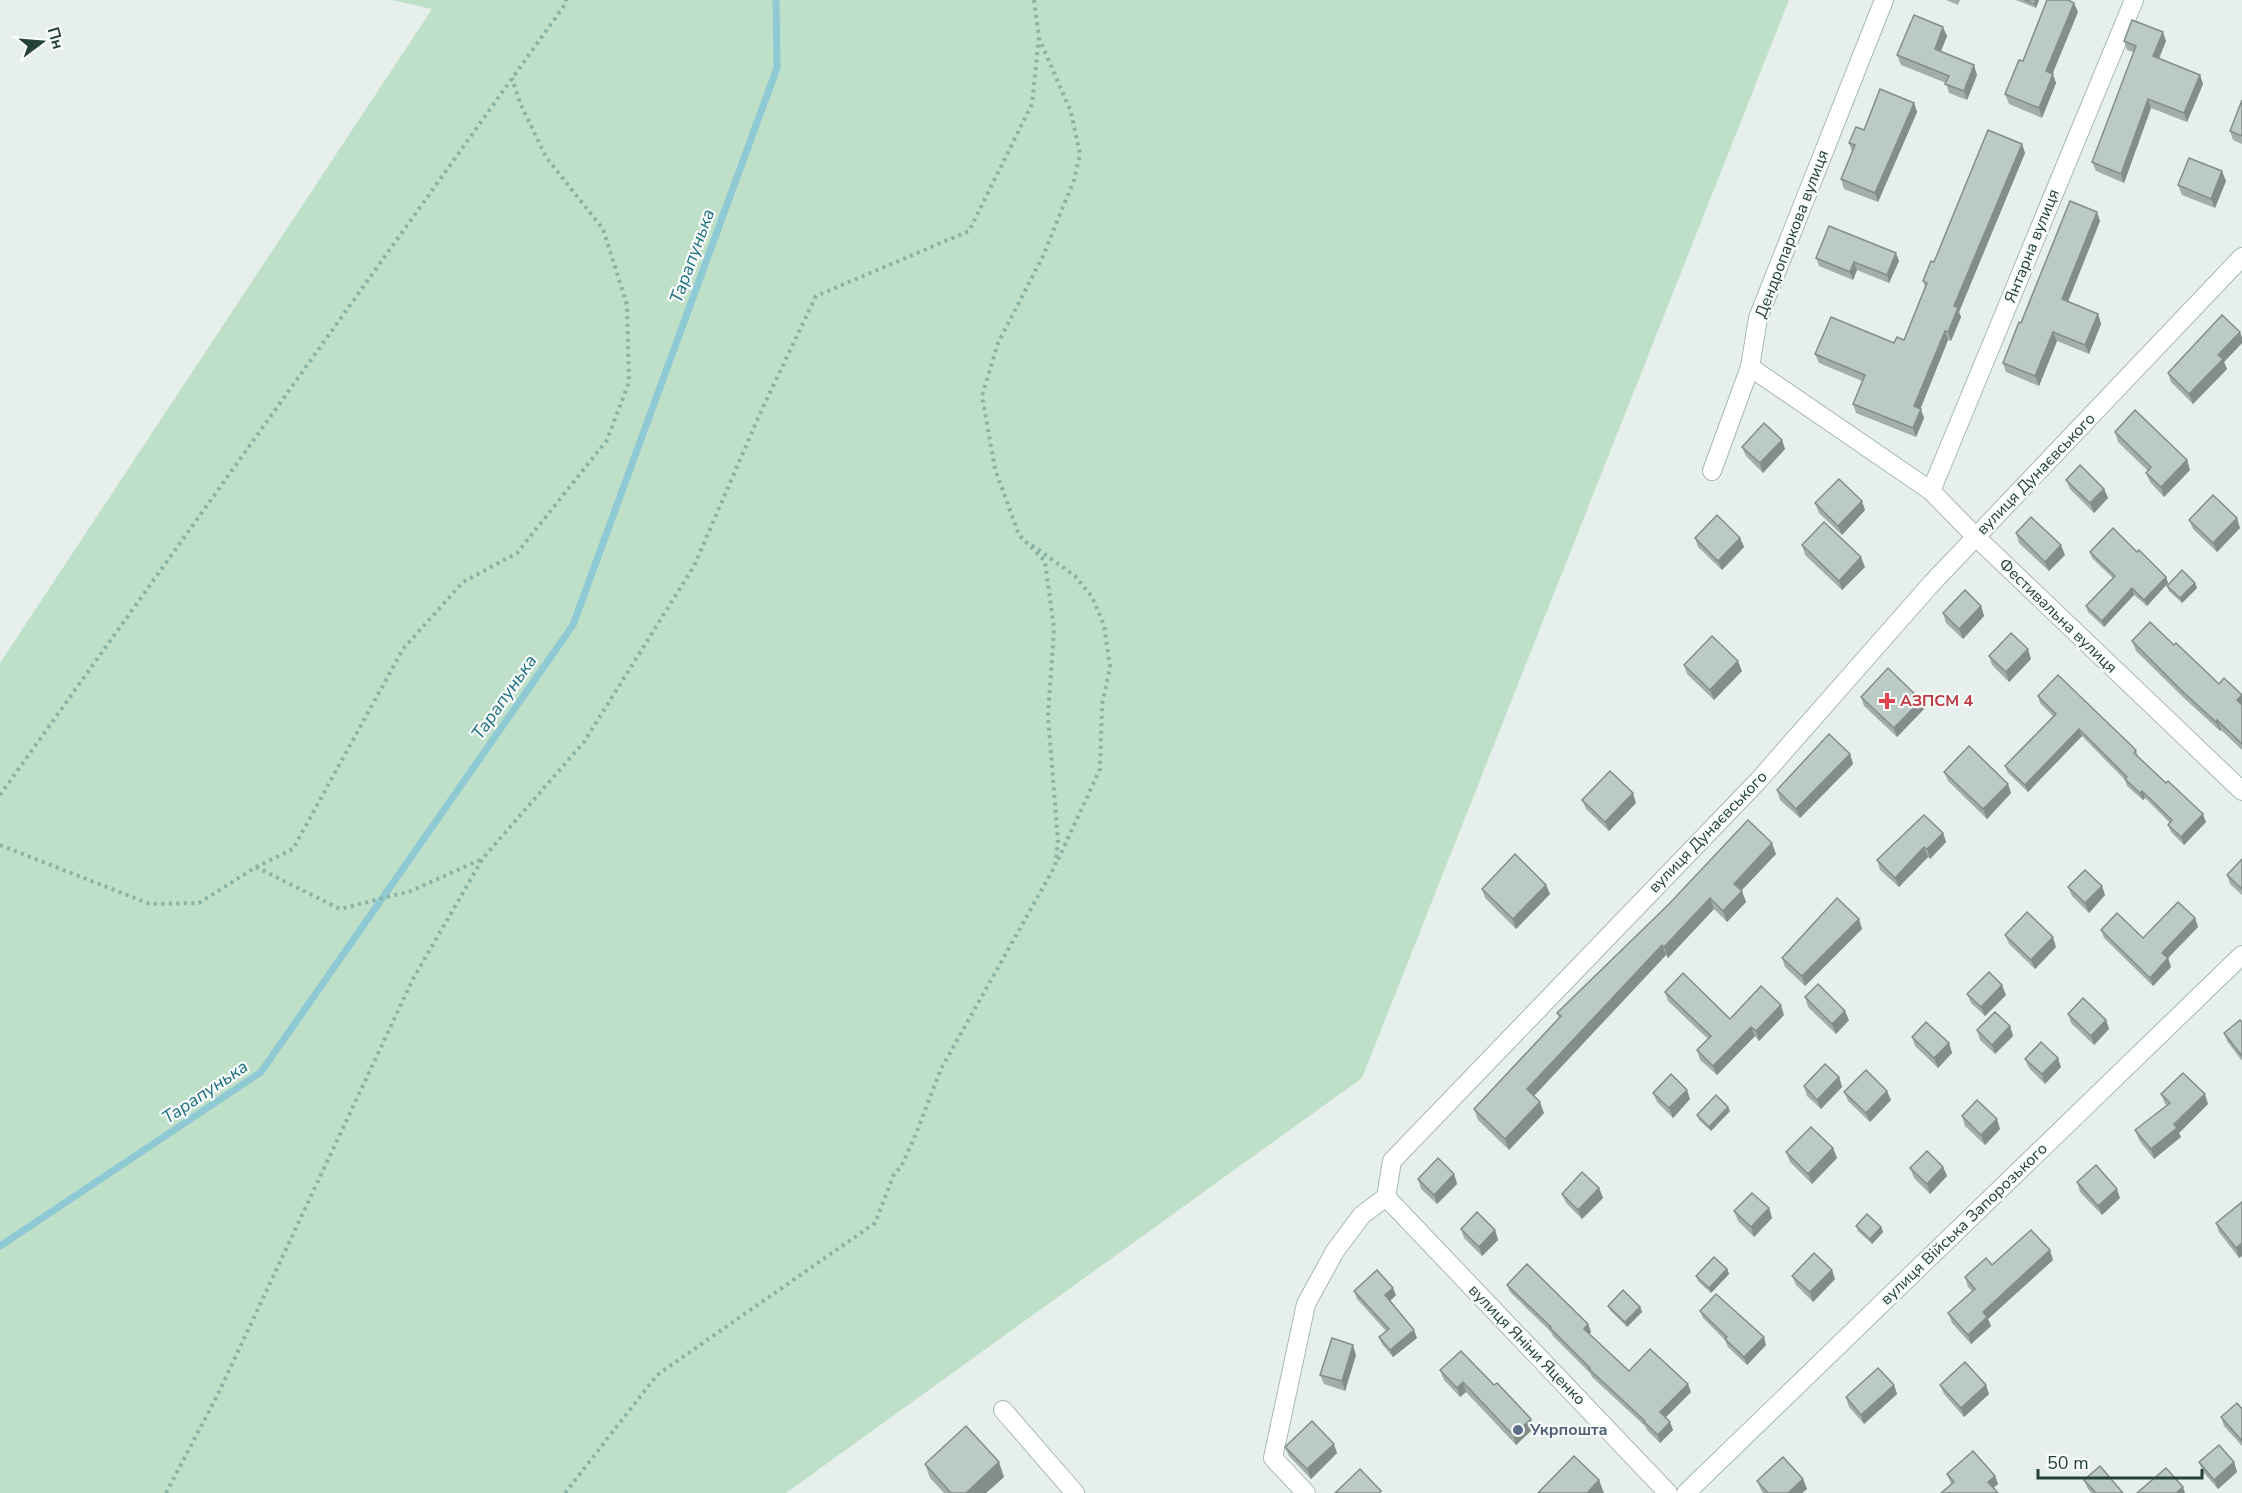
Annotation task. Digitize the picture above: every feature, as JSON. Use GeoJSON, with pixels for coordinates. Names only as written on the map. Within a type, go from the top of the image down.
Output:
{"type":"FeatureCollection","features":[{"type":"Feature","properties":{"kind":"street","name":"Дендропаркова вулиця"},"geometry":{"type":"LineString","coordinates":[[1712,471],[1750,368],[1758,318],[1884,0]]}},
{"type":"Feature","properties":{"kind":"street","name":"Янтарна вулиця"},"geometry":{"type":"LineString","coordinates":[[1931,491],[2134,0]]}},
{"type":"Feature","properties":{"kind":"street","name":"вулиця Дунаєвського"},"geometry":{"type":"LineString","coordinates":[[1386,1197],[1392,1161],[1758,781],[1932,583],[2242,257]]}},
{"type":"Feature","properties":{"kind":"street","name":"Фестивальна вулиця"},"geometry":{"type":"LineString","coordinates":[[1750,368],[1931,491],[1976,537],[2242,791]]}},
{"type":"Feature","properties":{"kind":"street","name":"вулиця Війська Запорозького"},"geometry":{"type":"LineString","coordinates":[[1686,1493],[2242,955]]}},
{"type":"Feature","properties":{"kind":"street"},"geometry":{"type":"LineString","coordinates":[[1306,1493],[1273,1458],[1306,1304],[1335,1251],[1362,1215],[1386,1197]]}},
{"type":"Feature","properties":{"kind":"street","name":"вулиця Яніни Яценко"},"geometry":{"type":"LineString","coordinates":[[1386,1197],[1668,1493]]}},
{"type":"Feature","properties":{"kind":"street"},"geometry":{"type":"LineString","coordinates":[[1003,1410],[1075,1493]]}},
{"type":"Feature","properties":{"kind":"path"},"geometry":{"type":"LineString","coordinates":[[0,795],[566,0]]}},
{"type":"Feature","properties":{"kind":"path"},"geometry":{"type":"LineString","coordinates":[[166,1493],[217,1396],[413,979],[483,858],[584,742],[694,566],[762,409],[816,296],[969,231],[1032,104],[1039,37],[1034,0]]}},
{"type":"Feature","properties":{"kind":"path"},"geometry":{"type":"LineString","coordinates":[[1039,37],[1071,112],[1080,154],[1074,180],[1043,256],[998,343],[982,396],[995,470],[1019,535],[1045,561],[1054,629],[1048,716],[1058,841],[1055,866]]}},
{"type":"Feature","properties":{"kind":"path"},"geometry":{"type":"LineString","coordinates":[[0,844],[150,904],[199,903],[256,867],[293,849],[403,649],[463,582],[517,553],[607,440],[629,382],[627,305],[603,230],[546,157],[520,103],[512,78]]}},
{"type":"Feature","properties":{"kind":"path"},"geometry":{"type":"LineString","coordinates":[[565,1493],[657,1375],[875,1223],[894,1174],[901,1167],[915,1136],[941,1069],[1055,866],[1100,769],[1102,705],[1110,667],[1104,625],[1092,597],[1075,576],[1024,540]]}},
{"type":"Feature","properties":{"kind":"path"},"geometry":{"type":"LineString","coordinates":[[256,867],[340,909],[411,891],[483,858]]}},
{"type":"Feature","properties":{"kind":"green space"},"geometry":{"type":"Polygon","coordinates":[[[392,0],[1789,0],[1362,1078],[786,1493],[0,1493],[0,663],[432,9],[392,0]]]}},
{"type":"Feature","properties":{"kind":"building"},"geometry":{"type":"Polygon","coordinates":[[[2047,0],[2068,0],[2074,3],[2046,71],[2053,74],[2039,108],[2005,94],[2019,60],[2023,61],[2047,0]]]}},
{"type":"Feature","properties":{"kind":"building"},"geometry":{"type":"Polygon","coordinates":[[[1914,15],[1943,27],[1935,49],[1974,65],[1964,91],[1945,84],[1949,76],[1897,55],[1914,15]]]}},
{"type":"Feature","properties":{"kind":"building"},"geometry":{"type":"Polygon","coordinates":[[[2132,20],[2163,32],[2153,56],[2200,75],[2184,113],[2148,99],[2121,174],[2092,162],[2136,46],[2124,41],[2132,20]]]}},
{"type":"Feature","properties":{"kind":"building"},"geometry":{"type":"Polygon","coordinates":[[[1880,89],[1914,103],[1875,193],[1841,179],[1855,145],[1849,143],[1856,127],[1864,130],[1880,89]]]}},
{"type":"Feature","properties":{"kind":"building"},"geometry":{"type":"Polygon","coordinates":[[[2242,100],[2242,136],[2230,131],[2242,100]]]}},
{"type":"Feature","properties":{"kind":"building"},"geometry":{"type":"Polygon","coordinates":[[[1988,130],[2022,144],[1954,306],[1958,308],[1948,332],[1945,331],[1914,406],[1921,409],[1913,428],[1853,404],[1865,375],[1815,354],[1831,317],[1894,343],[1897,337],[1904,340],[1927,283],[1923,281],[1931,261],[1934,262],[1988,130]]]}},
{"type":"Feature","properties":{"kind":"building"},"geometry":{"type":"Polygon","coordinates":[[[2189,158],[2222,171],[2211,199],[2178,185],[2189,158]]]}},
{"type":"Feature","properties":{"kind":"building"},"geometry":{"type":"Polygon","coordinates":[[[2070,201],[2097,212],[2062,299],[2098,314],[2085,345],[2053,332],[2035,376],[2003,363],[2070,201]]]}},
{"type":"Feature","properties":{"kind":"building"},"geometry":{"type":"Polygon","coordinates":[[[1829,226],[1896,253],[1887,275],[1854,262],[1850,272],[1816,258],[1829,226]]]}},
{"type":"Feature","properties":{"kind":"building"},"geometry":{"type":"Polygon","coordinates":[[[2222,315],[2240,332],[2218,355],[2223,359],[2189,394],[2168,373],[2222,315]]]}},
{"type":"Feature","properties":{"kind":"building"},"geometry":{"type":"Polygon","coordinates":[[[2135,410],[2187,460],[2161,487],[2146,473],[2151,467],[2115,432],[2135,410]]]}},
{"type":"Feature","properties":{"kind":"building"},"geometry":{"type":"Polygon","coordinates":[[[1764,423],[1782,440],[1760,463],[1742,447],[1764,423]]]}},
{"type":"Feature","properties":{"kind":"building"},"geometry":{"type":"Polygon","coordinates":[[[2080,465],[2104,489],[2090,503],[2066,480],[2080,465]]]}},
{"type":"Feature","properties":{"kind":"building"},"geometry":{"type":"Polygon","coordinates":[[[1839,479],[1862,501],[1838,526],[1815,503],[1839,479]]]}},
{"type":"Feature","properties":{"kind":"building"},"geometry":{"type":"Polygon","coordinates":[[[2213,495],[2237,518],[2213,543],[2189,520],[2213,495]]]}},
{"type":"Feature","properties":{"kind":"building"},"geometry":{"type":"Polygon","coordinates":[[[1717,515],[1740,538],[1718,561],[1695,538],[1717,515]]]}},
{"type":"Feature","properties":{"kind":"building"},"geometry":{"type":"Polygon","coordinates":[[[2031,517],[2061,545],[2045,562],[2016,533],[2031,517]]]}},
{"type":"Feature","properties":{"kind":"building"},"geometry":{"type":"Polygon","coordinates":[[[1824,522],[1861,557],[1839,581],[1802,545],[1824,522]]]}},
{"type":"Feature","properties":{"kind":"building"},"geometry":{"type":"Polygon","coordinates":[[[2113,528],[2166,577],[2144,600],[2132,588],[2102,621],[2086,606],[2115,576],[2090,552],[2113,528]]]}},
{"type":"Feature","properties":{"kind":"building"},"geometry":{"type":"Polygon","coordinates":[[[2182,570],[2195,583],[2180,598],[2167,586],[2182,570]]]}},
{"type":"Feature","properties":{"kind":"building"},"geometry":{"type":"Polygon","coordinates":[[[1965,590],[1981,606],[1959,629],[1943,613],[1965,590]]]}},
{"type":"Feature","properties":{"kind":"building"},"geometry":{"type":"Polygon","coordinates":[[[2150,622],[2219,684],[2224,678],[2242,695],[2237,700],[2242,705],[2242,744],[2181,690],[2132,641],[2150,622]]]}},
{"type":"Feature","properties":{"kind":"building"},"geometry":{"type":"Polygon","coordinates":[[[2011,633],[2028,649],[2006,672],[1989,656],[2011,633]]]}},
{"type":"Feature","properties":{"kind":"building"},"geometry":{"type":"Polygon","coordinates":[[[1712,636],[1738,661],[1710,690],[1684,665],[1712,636]]]}},
{"type":"Feature","properties":{"kind":"building"},"geometry":{"type":"Polygon","coordinates":[[[1888,668],[1921,700],[1894,728],[1861,697],[1888,668]]]}},
{"type":"Feature","properties":{"kind":"building"},"geometry":{"type":"Polygon","coordinates":[[[2058,675],[2136,750],[2134,753],[2203,814],[2181,837],[2168,825],[2172,820],[2142,791],[2140,793],[2125,779],[2127,777],[2079,729],[2025,785],[2005,766],[2056,714],[2038,696],[2058,675]]]}},
{"type":"Feature","properties":{"kind":"building"},"geometry":{"type":"Polygon","coordinates":[[[1829,734],[1850,754],[1796,809],[1777,790],[1829,734]]]}},
{"type":"Feature","properties":{"kind":"building"},"geometry":{"type":"Polygon","coordinates":[[[1969,746],[2008,784],[1983,809],[1944,772],[1969,746]]]}},
{"type":"Feature","properties":{"kind":"building"},"geometry":{"type":"Polygon","coordinates":[[[1610,771],[1633,793],[1605,822],[1582,800],[1610,771]]]}},
{"type":"Feature","properties":{"kind":"building"},"geometry":{"type":"Polygon","coordinates":[[[1924,815],[1943,833],[1927,849],[1924,847],[1895,878],[1877,860],[1924,815]]]}},
{"type":"Feature","properties":{"kind":"building"},"geometry":{"type":"Polygon","coordinates":[[[1748,820],[1772,843],[1734,884],[1742,891],[1723,911],[1710,898],[1664,947],[1662,945],[1527,1089],[1540,1102],[1505,1139],[1474,1109],[1561,1016],[1557,1013],[1669,904],[1748,820]]]}},
{"type":"Feature","properties":{"kind":"building"},"geometry":{"type":"Polygon","coordinates":[[[1515,854],[1546,885],[1513,919],[1482,889],[1515,854]]]}},
{"type":"Feature","properties":{"kind":"building"},"geometry":{"type":"Polygon","coordinates":[[[2242,859],[2242,889],[2227,875],[2242,859]]]}},
{"type":"Feature","properties":{"kind":"building"},"geometry":{"type":"Polygon","coordinates":[[[2085,870],[2102,886],[2085,903],[2068,887],[2085,870]]]}},
{"type":"Feature","properties":{"kind":"building"},"geometry":{"type":"Polygon","coordinates":[[[1837,898],[1859,919],[1802,976],[1782,958],[1837,898]]]}},
{"type":"Feature","properties":{"kind":"building"},"geometry":{"type":"Polygon","coordinates":[[[2178,902],[2195,918],[2162,953],[2168,958],[2150,978],[2101,930],[2117,913],[2143,938],[2178,902]]]}},
{"type":"Feature","properties":{"kind":"building"},"geometry":{"type":"Polygon","coordinates":[[[2027,912],[2053,937],[2031,960],[2005,935],[2027,912]]]}},
{"type":"Feature","properties":{"kind":"building"},"geometry":{"type":"Polygon","coordinates":[[[1989,972],[2002,985],[1981,1007],[1967,994],[1989,972]]]}},
{"type":"Feature","properties":{"kind":"building"},"geometry":{"type":"Polygon","coordinates":[[[1683,973],[1730,1019],[1761,986],[1781,1005],[1756,1031],[1751,1027],[1713,1066],[1697,1050],[1711,1036],[1665,992],[1683,973]]]}},
{"type":"Feature","properties":{"kind":"building"},"geometry":{"type":"Polygon","coordinates":[[[1818,984],[1845,1011],[1832,1024],[1805,997],[1818,984]]]}},
{"type":"Feature","properties":{"kind":"building"},"geometry":{"type":"Polygon","coordinates":[[[2083,998],[2106,1020],[2091,1036],[2068,1014],[2083,998]]]}},
{"type":"Feature","properties":{"kind":"building"},"geometry":{"type":"Polygon","coordinates":[[[1995,1012],[2010,1026],[1992,1045],[1977,1030],[1995,1012]]]}},
{"type":"Feature","properties":{"kind":"building"},"geometry":{"type":"Polygon","coordinates":[[[2240,1020],[2242,1022],[2242,1056],[2224,1033],[2240,1020]]]}},
{"type":"Feature","properties":{"kind":"building"},"geometry":{"type":"Polygon","coordinates":[[[1926,1022],[1949,1043],[1934,1058],[1912,1037],[1926,1022]]]}},
{"type":"Feature","properties":{"kind":"building"},"geometry":{"type":"Polygon","coordinates":[[[2041,1042],[2058,1058],[2042,1074],[2025,1059],[2041,1042]]]}},
{"type":"Feature","properties":{"kind":"building"},"geometry":{"type":"Polygon","coordinates":[[[1825,1064],[1839,1077],[1817,1100],[1804,1086],[1825,1064]]]}},
{"type":"Feature","properties":{"kind":"building"},"geometry":{"type":"Polygon","coordinates":[[[1866,1070],[1887,1091],[1866,1113],[1844,1092],[1866,1070]]]}},
{"type":"Feature","properties":{"kind":"building"},"geometry":{"type":"Polygon","coordinates":[[[2183,1073],[2205,1094],[2174,1124],[2177,1128],[2151,1149],[2135,1130],[2170,1103],[2161,1094],[2183,1073]]]}},
{"type":"Feature","properties":{"kind":"building"},"geometry":{"type":"Polygon","coordinates":[[[1671,1074],[1687,1090],[1669,1108],[1653,1093],[1671,1074]]]}},
{"type":"Feature","properties":{"kind":"building"},"geometry":{"type":"Polygon","coordinates":[[[1716,1095],[1728,1107],[1709,1127],[1697,1115],[1716,1095]]]}},
{"type":"Feature","properties":{"kind":"building"},"geometry":{"type":"Polygon","coordinates":[[[1977,1100],[1997,1119],[1981,1135],[1962,1116],[1977,1100]]]}},
{"type":"Feature","properties":{"kind":"building"},"geometry":{"type":"Polygon","coordinates":[[[1811,1127],[1833,1148],[1808,1174],[1786,1152],[1811,1127]]]}},
{"type":"Feature","properties":{"kind":"building"},"geometry":{"type":"Polygon","coordinates":[[[1927,1151],[1943,1167],[1927,1184],[1910,1168],[1927,1151]]]}},
{"type":"Feature","properties":{"kind":"building"},"geometry":{"type":"Polygon","coordinates":[[[1438,1158],[1454,1174],[1434,1195],[1418,1179],[1438,1158]]]}},
{"type":"Feature","properties":{"kind":"building"},"geometry":{"type":"Polygon","coordinates":[[[2096,1165],[2117,1189],[2098,1206],[2077,1182],[2096,1165]]]}},
{"type":"Feature","properties":{"kind":"building"},"geometry":{"type":"Polygon","coordinates":[[[1582,1172],[1599,1188],[1578,1210],[1562,1194],[1582,1172]]]}},
{"type":"Feature","properties":{"kind":"building"},"geometry":{"type":"Polygon","coordinates":[[[1752,1193],[1769,1208],[1751,1227],[1734,1211],[1752,1193]]]}},
{"type":"Feature","properties":{"kind":"building"},"geometry":{"type":"Polygon","coordinates":[[[2242,1202],[2242,1243],[2236,1248],[2216,1223],[2242,1202]]]}},
{"type":"Feature","properties":{"kind":"building"},"geometry":{"type":"Polygon","coordinates":[[[1477,1212],[1495,1230],[1479,1247],[1461,1229],[1477,1212]]]}},
{"type":"Feature","properties":{"kind":"building"},"geometry":{"type":"Polygon","coordinates":[[[1867,1214],[1881,1227],[1870,1239],[1856,1226],[1867,1214]]]}},
{"type":"Feature","properties":{"kind":"building"},"geometry":{"type":"Polygon","coordinates":[[[2031,1230],[2050,1250],[1983,1312],[1987,1317],[1968,1335],[1948,1313],[1975,1289],[1965,1277],[1986,1258],[1992,1265],[2031,1230]]]}},
{"type":"Feature","properties":{"kind":"building"},"geometry":{"type":"Polygon","coordinates":[[[1814,1253],[1832,1270],[1810,1292],[1792,1276],[1814,1253]]]}},
{"type":"Feature","properties":{"kind":"building"},"geometry":{"type":"Polygon","coordinates":[[[1714,1257],[1727,1269],[1709,1288],[1696,1276],[1714,1257]]]}},
{"type":"Feature","properties":{"kind":"building"},"geometry":{"type":"Polygon","coordinates":[[[1527,1264],[1588,1324],[1584,1329],[1629,1371],[1650,1349],[1688,1384],[1660,1412],[1670,1422],[1658,1435],[1589,1369],[1551,1327],[1507,1285],[1527,1264]]]}},
{"type":"Feature","properties":{"kind":"building"},"geometry":{"type":"Polygon","coordinates":[[[1377,1270],[1393,1288],[1385,1295],[1414,1330],[1390,1350],[1379,1337],[1389,1329],[1354,1291],[1377,1270]]]}},
{"type":"Feature","properties":{"kind":"building"},"geometry":{"type":"Polygon","coordinates":[[[1623,1290],[1640,1307],[1625,1322],[1608,1306],[1623,1290]]]}},
{"type":"Feature","properties":{"kind":"building"},"geometry":{"type":"Polygon","coordinates":[[[1716,1294],[1764,1337],[1744,1357],[1700,1311],[1716,1294]]]}},
{"type":"Feature","properties":{"kind":"building"},"geometry":{"type":"Polygon","coordinates":[[[1332,1338],[1353,1345],[1342,1381],[1320,1375],[1332,1338]]]}},
{"type":"Feature","properties":{"kind":"building"},"geometry":{"type":"Polygon","coordinates":[[[1461,1351],[1494,1385],[1497,1383],[1531,1419],[1513,1435],[1463,1382],[1457,1388],[1440,1370],[1461,1351]]]}},
{"type":"Feature","properties":{"kind":"building"},"geometry":{"type":"Polygon","coordinates":[[[1965,1362],[1986,1385],[1961,1408],[1940,1385],[1965,1362]]]}},
{"type":"Feature","properties":{"kind":"building"},"geometry":{"type":"Polygon","coordinates":[[[1878,1368],[1894,1385],[1861,1415],[1846,1397],[1878,1368]]]}},
{"type":"Feature","properties":{"kind":"building"},"geometry":{"type":"Polygon","coordinates":[[[2237,1403],[2242,1409],[2242,1441],[2221,1417],[2237,1403]]]}},
{"type":"Feature","properties":{"kind":"building"},"geometry":{"type":"Polygon","coordinates":[[[1312,1421],[1334,1444],[1307,1469],[1285,1447],[1312,1421]]]}},
{"type":"Feature","properties":{"kind":"building"},"geometry":{"type":"Polygon","coordinates":[[[966,1426],[999,1462],[966,1493],[951,1493],[925,1464],[966,1426]]]}},
{"type":"Feature","properties":{"kind":"building"},"geometry":{"type":"Polygon","coordinates":[[[2219,1445],[2234,1462],[2214,1480],[2199,1462],[2219,1445]]]}},
{"type":"Feature","properties":{"kind":"building"},"geometry":{"type":"Polygon","coordinates":[[[1973,1451],[1995,1476],[1988,1482],[1998,1493],[1941,1493],[1954,1482],[1947,1474],[1973,1451]]]}},
{"type":"Feature","properties":{"kind":"building"},"geometry":{"type":"Polygon","coordinates":[[[1574,1456],[1599,1480],[1587,1493],[1538,1493],[1574,1456]]]}},
{"type":"Feature","properties":{"kind":"building"},"geometry":{"type":"Polygon","coordinates":[[[1783,1457],[1803,1479],[1788,1493],[1768,1493],[1757,1481],[1783,1457]]]}},
{"type":"Feature","properties":{"kind":"building"},"geometry":{"type":"Polygon","coordinates":[[[2100,1466],[2123,1493],[2096,1493],[2084,1480],[2100,1466]]]}},
{"type":"Feature","properties":{"kind":"building"},"geometry":{"type":"Polygon","coordinates":[[[2166,1468],[2183,1487],[2176,1493],[2137,1493],[2166,1468]]]}},
{"type":"Feature","properties":{"kind":"building"},"geometry":{"type":"Polygon","coordinates":[[[1360,1469],[1381,1491],[1379,1493],[1335,1493],[1360,1469]]]}},
{"type":"Feature","properties":{"kind":"waterway","name":"Тарапунька"},"geometry":{"type":"LineString","coordinates":[[0,1246],[261,1072],[573,625],[777,68],[776,0]]}},
{"type":"Feature","properties":{"kind":"place","name":"АЗПСМ 4"},"geometry":{"type":"Point","coordinates":[1887,701]}},
{"type":"Feature","properties":{"kind":"place","name":"Укрпошта"},"geometry":{"type":"Point","coordinates":[1518,1430]}}]}
